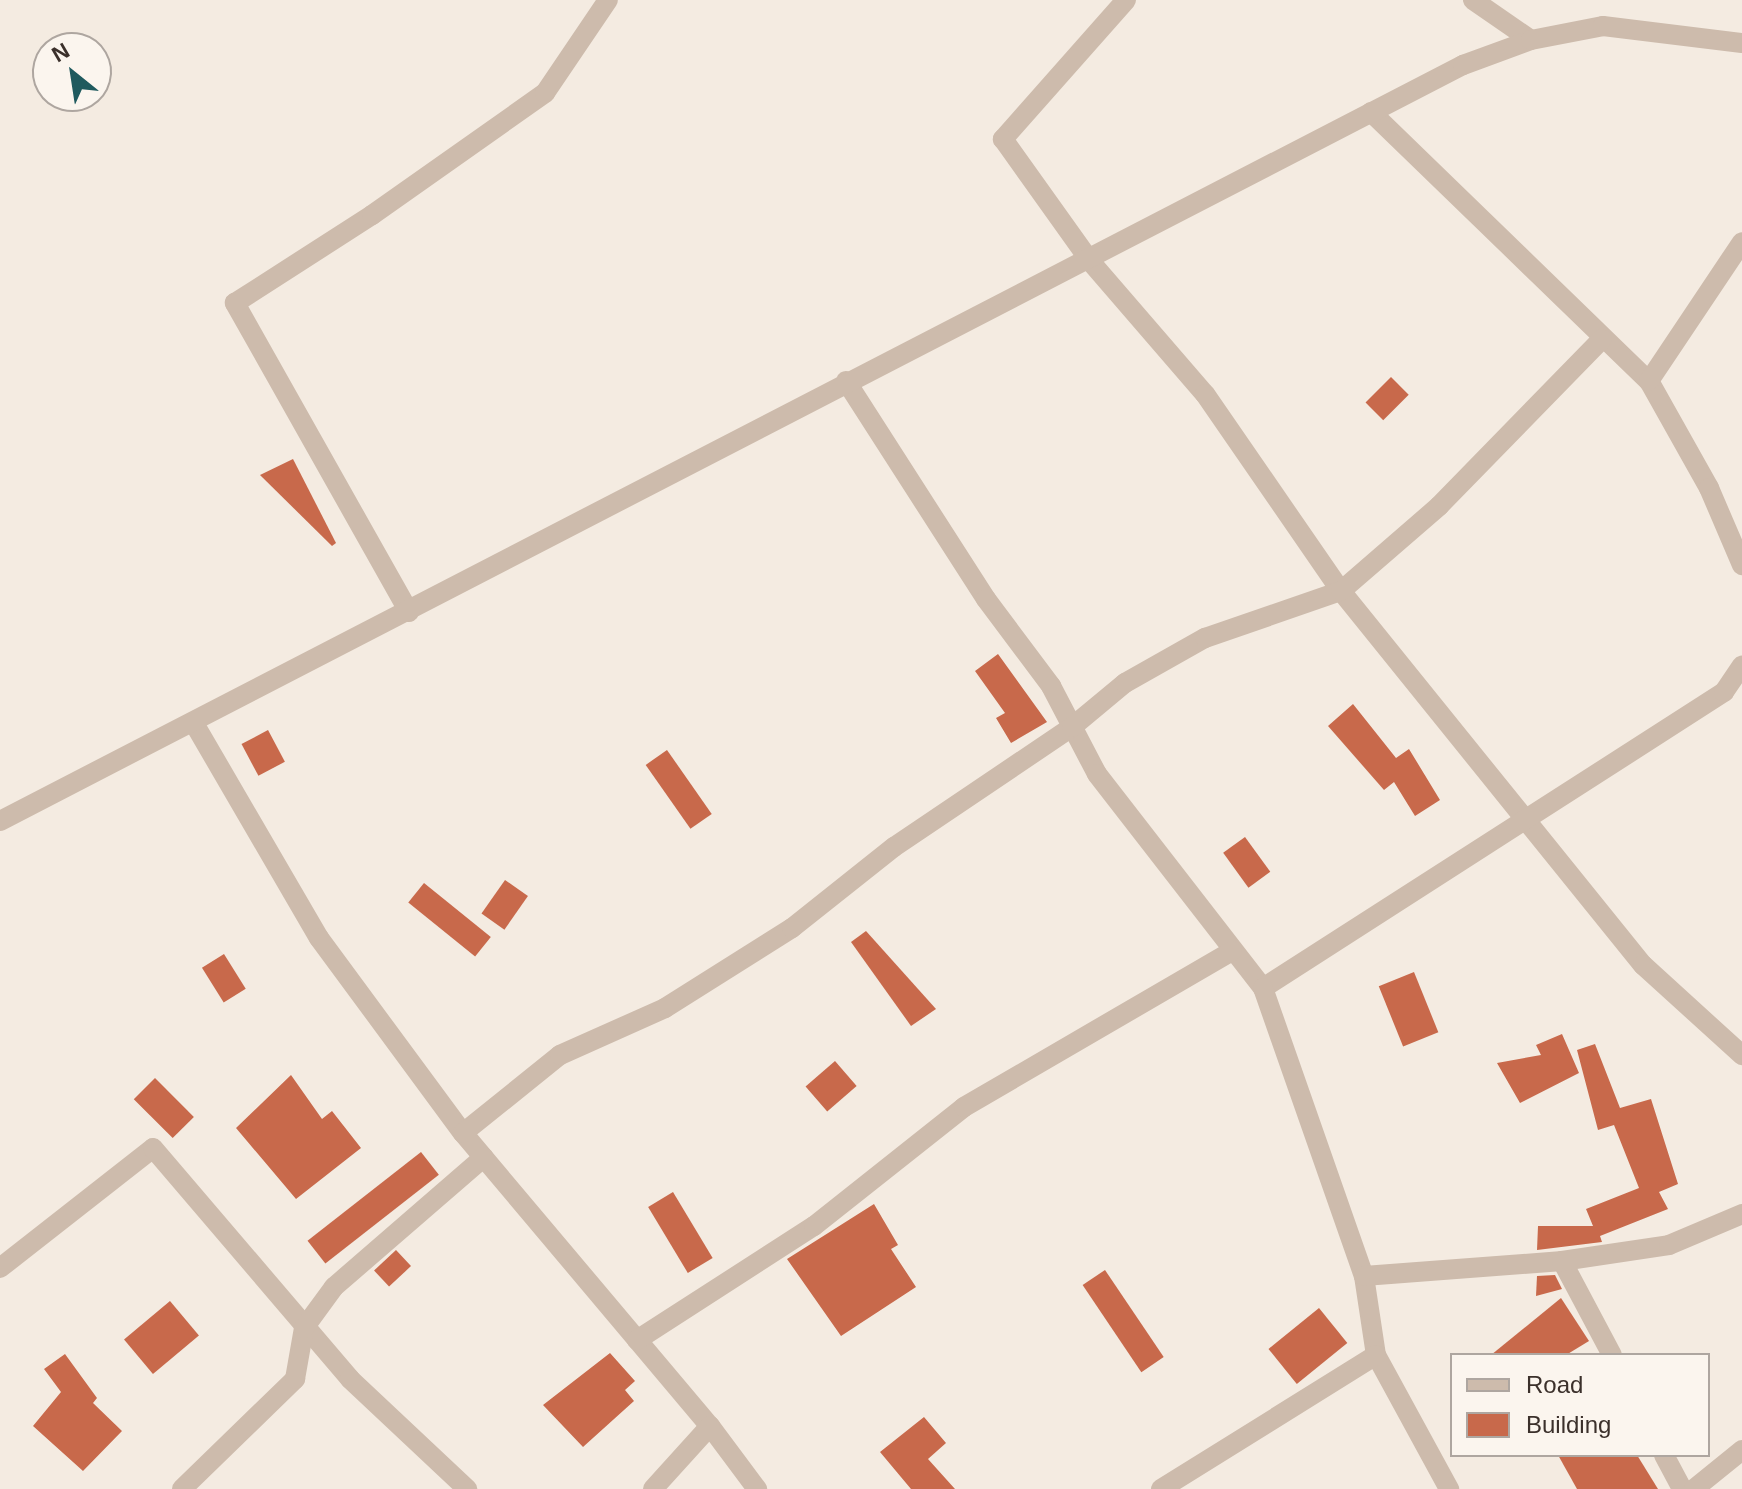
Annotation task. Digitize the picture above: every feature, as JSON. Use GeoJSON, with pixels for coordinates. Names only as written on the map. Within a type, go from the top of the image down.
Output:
{"type":"FeatureCollection","features":[{"type":"Feature","properties":{"kind":"street"},"geometry":{"type":"LineString","coordinates":[[409,612],[235,303],[372,215],[545,93],[608,0]]}},
{"type":"Feature","properties":{"kind":"street"},"geometry":{"type":"LineString","coordinates":[[1126,0],[1003,139],[1090,261],[1205,394],[1341,591],[1643,965],[1742,1055]]}},
{"type":"Feature","properties":{"kind":"street"},"geometry":{"type":"LineString","coordinates":[[1473,0],[1531,40]]}},
{"type":"Feature","properties":{"kind":"street"},"geometry":{"type":"LineString","coordinates":[[0,821],[195,725],[846,381],[1090,261],[1463,65],[1531,40],[1603,26],[1742,43]]}},
{"type":"Feature","properties":{"kind":"street"},"geometry":{"type":"LineString","coordinates":[[1371,112],[1602,339],[1649,381],[1709,488],[1742,565]]}},
{"type":"Feature","properties":{"kind":"street"},"geometry":{"type":"LineString","coordinates":[[1649,381],[1742,242]]}},
{"type":"Feature","properties":{"kind":"street"},"geometry":{"type":"LineString","coordinates":[[463,1133],[560,1055],[665,1008],[792,928],[894,847],[1072,727],[1125,683],[1205,638],[1341,591],[1439,506],[1602,339]]}},
{"type":"Feature","properties":{"kind":"street"},"geometry":{"type":"LineString","coordinates":[[846,381],[986,599],[1051,686],[1097,774],[1263,988],[1364,1276],[1376,1355],[1449,1489]]}},
{"type":"Feature","properties":{"kind":"street"},"geometry":{"type":"LineString","coordinates":[[1263,988],[1524,817],[1724,692],[1742,665]]}},
{"type":"Feature","properties":{"kind":"street"},"geometry":{"type":"LineString","coordinates":[[195,725],[319,938],[463,1133],[710,1426],[757,1489]]}},
{"type":"Feature","properties":{"kind":"street"},"geometry":{"type":"LineString","coordinates":[[637,1340],[814,1226],[964,1107],[1232,951]]}},
{"type":"Feature","properties":{"kind":"street"},"geometry":{"type":"LineString","coordinates":[[0,1268],[153,1148],[350,1379],[467,1489]]}},
{"type":"Feature","properties":{"kind":"street"},"geometry":{"type":"LineString","coordinates":[[182,1489],[295,1379],[304,1328],[334,1287],[484,1157]]}},
{"type":"Feature","properties":{"kind":"street"},"geometry":{"type":"LineString","coordinates":[[1364,1276],[1562,1261],[1669,1245],[1742,1214]]}},
{"type":"Feature","properties":{"kind":"street"},"geometry":{"type":"LineString","coordinates":[[1562,1261],[1611,1353]]}},
{"type":"Feature","properties":{"kind":"street"},"geometry":{"type":"LineString","coordinates":[[1161,1489],[1376,1355]]}},
{"type":"Feature","properties":{"kind":"street"},"geometry":{"type":"LineString","coordinates":[[653,1489],[710,1426]]}},
{"type":"Feature","properties":{"kind":"street"},"geometry":{"type":"LineString","coordinates":[[1694,1489],[1742,1450]]}},
{"type":"Feature","properties":{"kind":"street"},"geometry":{"type":"LineString","coordinates":[[1665,1457],[1682,1489]]}},
{"type":"Feature","properties":{"kind":"building"},"geometry":{"type":"Polygon","coordinates":[[[1391,377],[1409,395],[1383,420],[1366,402],[1391,377]]]}},
{"type":"Feature","properties":{"kind":"building"},"geometry":{"type":"Polygon","coordinates":[[[293,459],[336,543],[332,546],[260,475],[293,459]]]}},
{"type":"Feature","properties":{"kind":"building"},"geometry":{"type":"Polygon","coordinates":[[[998,654],[1047,722],[1011,743],[996,718],[1005,713],[975,671],[998,654]]]}},
{"type":"Feature","properties":{"kind":"building"},"geometry":{"type":"Polygon","coordinates":[[[1353,704],[1396,758],[1409,749],[1440,800],[1415,816],[1394,782],[1384,790],[1328,726],[1353,704]]]}},
{"type":"Feature","properties":{"kind":"building"},"geometry":{"type":"Polygon","coordinates":[[[268,730],[285,762],[258,776],[242,744],[268,730]]]}},
{"type":"Feature","properties":{"kind":"building"},"geometry":{"type":"Polygon","coordinates":[[[667,750],[712,814],[690,829],[646,765],[667,750]]]}},
{"type":"Feature","properties":{"kind":"building"},"geometry":{"type":"Polygon","coordinates":[[[1245,837],[1270,872],[1248,888],[1223,853],[1245,837]]]}},
{"type":"Feature","properties":{"kind":"building"},"geometry":{"type":"Polygon","coordinates":[[[505,880],[528,896],[504,930],[481,914],[505,880]]]}},
{"type":"Feature","properties":{"kind":"building"},"geometry":{"type":"Polygon","coordinates":[[[424,883],[491,937],[475,957],[408,902],[424,883]]]}},
{"type":"Feature","properties":{"kind":"building"},"geometry":{"type":"Polygon","coordinates":[[[866,931],[936,1009],[911,1026],[851,942],[866,931]]]}},
{"type":"Feature","properties":{"kind":"building"},"geometry":{"type":"Polygon","coordinates":[[[224,954],[246,989],[224,1003],[202,968],[224,954]]]}},
{"type":"Feature","properties":{"kind":"building"},"geometry":{"type":"Polygon","coordinates":[[[1414,972],[1438,1032],[1403,1047],[1379,986],[1414,972]]]}},
{"type":"Feature","properties":{"kind":"building"},"geometry":{"type":"Polygon","coordinates":[[[1562,1034],[1579,1073],[1520,1103],[1497,1063],[1541,1055],[1536,1045],[1562,1034]]]}},
{"type":"Feature","properties":{"kind":"building"},"geometry":{"type":"Polygon","coordinates":[[[1595,1044],[1620,1108],[1651,1099],[1678,1184],[1659,1192],[1668,1209],[1600,1236],[1602,1242],[1537,1250],[1538,1226],[1593,1226],[1586,1209],[1639,1188],[1614,1125],[1598,1130],[1577,1050],[1595,1044]]]}},
{"type":"Feature","properties":{"kind":"building"},"geometry":{"type":"Polygon","coordinates":[[[835,1061],[857,1086],[827,1111],[806,1087],[835,1061]]]}},
{"type":"Feature","properties":{"kind":"building"},"geometry":{"type":"Polygon","coordinates":[[[291,1075],[322,1119],[332,1111],[361,1148],[296,1199],[236,1128],[291,1075]]]}},
{"type":"Feature","properties":{"kind":"building"},"geometry":{"type":"Polygon","coordinates":[[[155,1078],[194,1117],[173,1138],[134,1099],[155,1078]]]}},
{"type":"Feature","properties":{"kind":"building"},"geometry":{"type":"Polygon","coordinates":[[[421,1152],[439,1175],[325,1264],[308,1241],[421,1152]]]}},
{"type":"Feature","properties":{"kind":"building"},"geometry":{"type":"Polygon","coordinates":[[[673,1192],[713,1258],[688,1273],[648,1207],[673,1192]]]}},
{"type":"Feature","properties":{"kind":"building"},"geometry":{"type":"Polygon","coordinates":[[[874,1204],[898,1245],[891,1249],[916,1287],[841,1336],[787,1259],[874,1204]]]}},
{"type":"Feature","properties":{"kind":"building"},"geometry":{"type":"Polygon","coordinates":[[[396,1250],[411,1266],[389,1287],[374,1270],[396,1250]]]}},
{"type":"Feature","properties":{"kind":"building"},"geometry":{"type":"Polygon","coordinates":[[[1105,1270],[1164,1357],[1141,1372],[1083,1285],[1105,1270]]]}},
{"type":"Feature","properties":{"kind":"building"},"geometry":{"type":"Polygon","coordinates":[[[1555,1275],[1562,1289],[1536,1296],[1537,1276],[1555,1275]]]}},
{"type":"Feature","properties":{"kind":"building"},"geometry":{"type":"Polygon","coordinates":[[[1561,1298],[1589,1341],[1569,1353],[1493,1353],[1561,1298]]]}},
{"type":"Feature","properties":{"kind":"building"},"geometry":{"type":"Polygon","coordinates":[[[170,1301],[199,1335],[153,1374],[124,1340],[170,1301]]]}},
{"type":"Feature","properties":{"kind":"building"},"geometry":{"type":"Polygon","coordinates":[[[1319,1308],[1347,1343],[1297,1384],[1268,1349],[1319,1308]]]}},
{"type":"Feature","properties":{"kind":"building"},"geometry":{"type":"Polygon","coordinates":[[[610,1353],[635,1381],[625,1390],[634,1401],[583,1447],[543,1405],[610,1353]]]}},
{"type":"Feature","properties":{"kind":"building"},"geometry":{"type":"Polygon","coordinates":[[[65,1354],[97,1398],[93,1403],[122,1431],[83,1471],[33,1426],[61,1392],[44,1369],[65,1354]]]}},
{"type":"Feature","properties":{"kind":"building"},"geometry":{"type":"Polygon","coordinates":[[[924,1417],[946,1443],[928,1459],[955,1489],[911,1489],[880,1452],[924,1417]]]}},
{"type":"Feature","properties":{"kind":"building"},"geometry":{"type":"Polygon","coordinates":[[[1559,1457],[1638,1457],[1658,1489],[1577,1489],[1559,1457]]]}}]}
